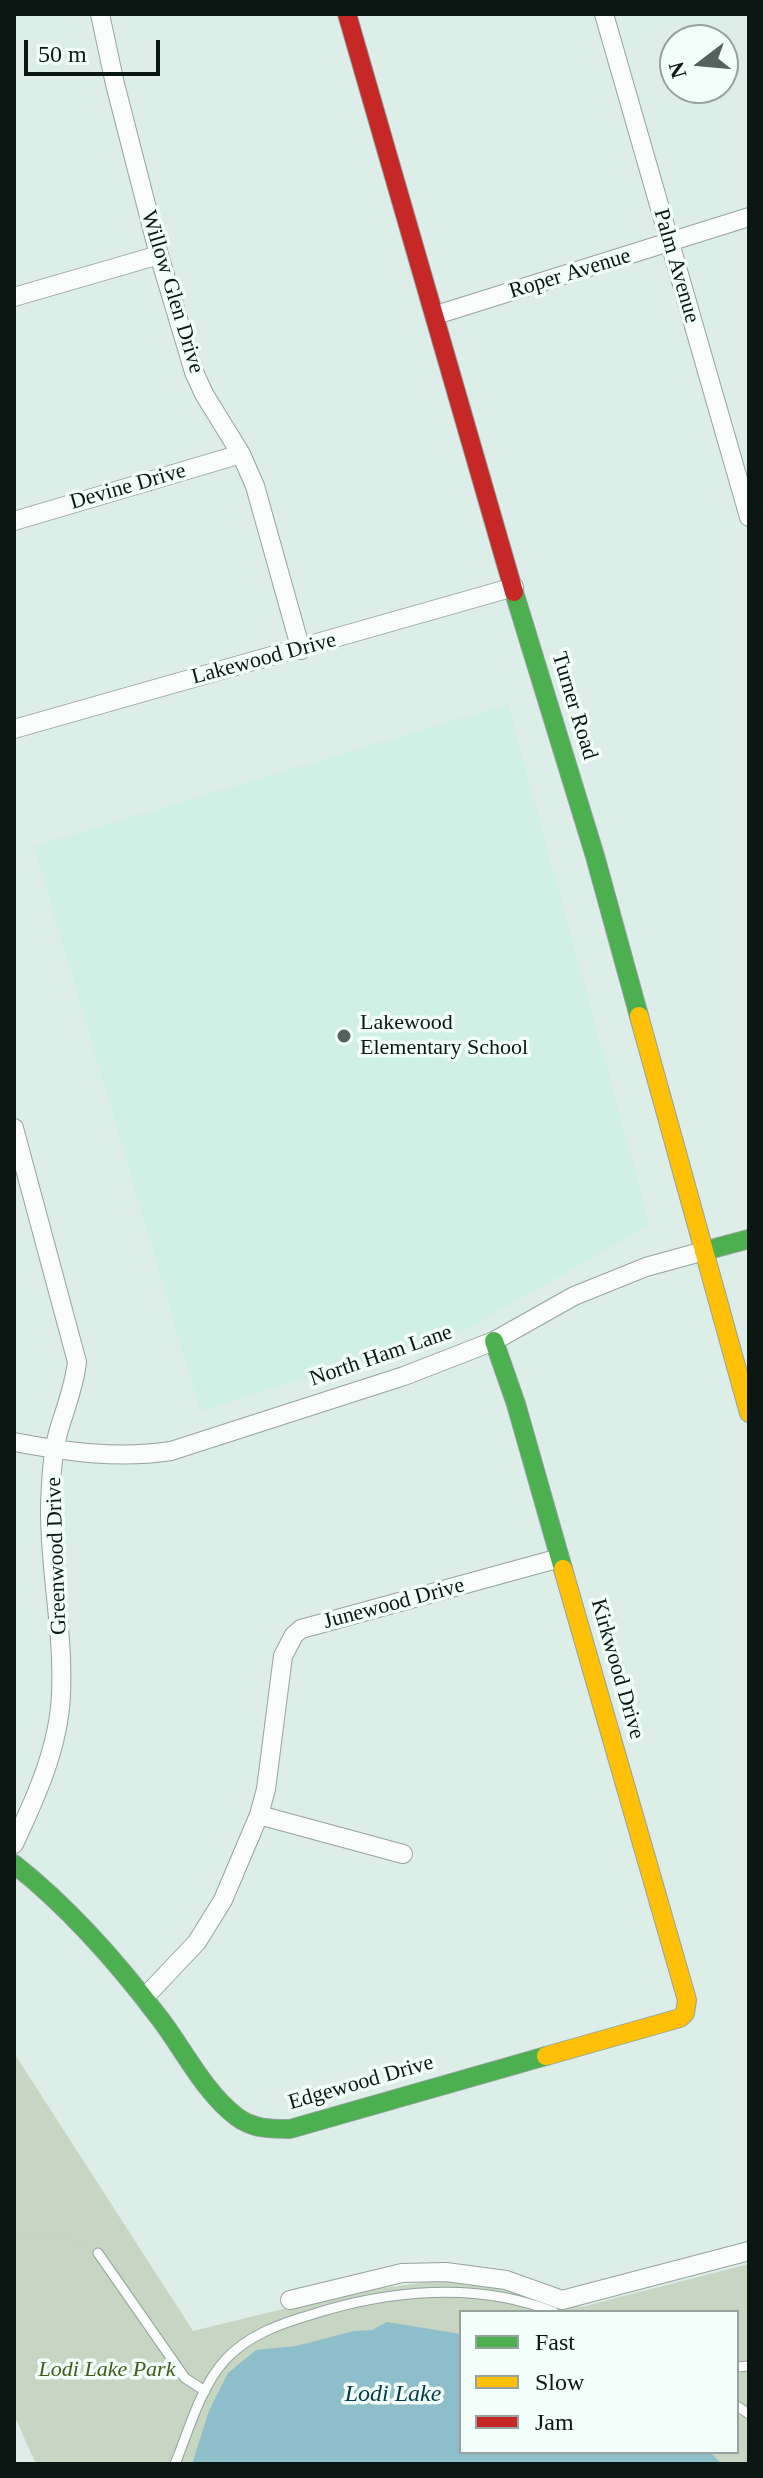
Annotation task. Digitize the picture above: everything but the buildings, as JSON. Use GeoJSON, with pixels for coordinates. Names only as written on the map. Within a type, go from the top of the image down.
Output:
{"type":"FeatureCollection","features":[{"type":"Feature","properties":{"kind":"main road","name":"Turner Road"},"geometry":{"type":"LineString","coordinates":[[347,14],[595,856],[749,1413]]}},
{"type":"Feature","properties":{"kind":"main road","name":"North Ham Lane"},"geometry":{"type":"LineString","coordinates":[[704,1251],[749,1239]]}},
{"type":"Feature","properties":{"kind":"main road","name":"Kirkwood Drive"},"geometry":{"type":"LineString","coordinates":[[494,1341],[516,1404],[687,2000],[685,2013]]}},
{"type":"Feature","properties":{"kind":"main road","name":"Edgewood Drive"},"geometry":{"type":"LineString","coordinates":[[14,1864],[43,1885],[79,1920],[144,1998],[228,2109],[247,2123],[264,2130],[290,2129],[680,2018],[685,2013]]}},
{"type":"Feature","properties":{"kind":"street","name":"Willow Glen Drive"},"geometry":{"type":"LineString","coordinates":[[100,14],[159,255],[194,372],[241,454],[255,486],[301,650]]}},
{"type":"Feature","properties":{"kind":"street","name":"Palm Avenue"},"geometry":{"type":"LineString","coordinates":[[604,14],[749,517]]}},
{"type":"Feature","properties":{"kind":"street","name":"Roper Avenue"},"geometry":{"type":"LineString","coordinates":[[436,315],[749,217]]}},
{"type":"Feature","properties":{"kind":"street"},"geometry":{"type":"LineString","coordinates":[[14,297],[159,255]]}},
{"type":"Feature","properties":{"kind":"street","name":"Devine Drive"},"geometry":{"type":"LineString","coordinates":[[14,521],[241,454]]}},
{"type":"Feature","properties":{"kind":"street","name":"Lakewood Drive"},"geometry":{"type":"LineString","coordinates":[[14,729],[301,650],[514,587]]}},
{"type":"Feature","properties":{"kind":"street","name":"Greenwood Drive"},"geometry":{"type":"LineString","coordinates":[[14,1128],[77,1362],[75,1384],[55,1449],[50,1505],[61,1636],[61,1696],[53,1745],[33,1803],[14,1844]]}},
{"type":"Feature","properties":{"kind":"street","name":"North Ham Lane"},"geometry":{"type":"LineString","coordinates":[[14,1442],[139,1456],[171,1451],[404,1376],[494,1341],[574,1296],[646,1267],[704,1251]]}},
{"type":"Feature","properties":{"kind":"street","name":"Junewood Drive"},"geometry":{"type":"LineString","coordinates":[[144,1998],[197,1942],[223,1900],[259,1815],[266,1789],[283,1656],[294,1635],[301,1629],[560,1558]]}},
{"type":"Feature","properties":{"kind":"street"},"geometry":{"type":"LineString","coordinates":[[259,1815],[403,1854]]}},
{"type":"Feature","properties":{"kind":"street"},"geometry":{"type":"LineString","coordinates":[[290,2300],[402,2273],[446,2272],[506,2280],[562,2300],[749,2251]]}},
{"type":"Feature","properties":{"kind":"lane"},"geometry":{"type":"LineString","coordinates":[[98,2253],[185,2378],[205,2391]]}},
{"type":"Feature","properties":{"kind":"lane"},"geometry":{"type":"LineString","coordinates":[[175,2464],[205,2391],[224,2361],[253,2338],[284,2323],[354,2301],[397,2295],[464,2293],[503,2297],[547,2310]]}},
{"type":"Feature","properties":{"kind":"path"},"geometry":{"type":"LineString","coordinates":[[14,2234],[67,2235],[98,2253]]}},
{"type":"Feature","properties":{"kind":"shaded area","name":"Lakewood Elementary School"},"geometry":{"type":"Polygon","coordinates":[[[508,704],[650,1225],[471,1327],[200,1411],[34,846],[508,704]]]}},
{"type":"Feature","properties":{"kind":"green space","name":"Lodi Lake Park"},"geometry":{"type":"Polygon","coordinates":[[[14,2053],[193,2331],[352,2292],[443,2280],[508,2288],[581,2307],[749,2264],[749,2464],[36,2464],[14,2415],[14,2053]]]}},
{"type":"Feature","properties":{"kind":"water","name":"Lodi Lake"},"geometry":{"type":"Polygon","coordinates":[[[387,2322],[459,2334],[459,2454],[712,2454],[722,2464],[192,2464],[209,2411],[228,2373],[256,2350],[296,2346],[354,2331],[372,2330],[387,2322]]]}},
{"type":"Feature","properties":{"kind":"traffic: fast"},"geometry":{"type":"LineString","coordinates":[[514,592],[595,856],[639,1016]]}},
{"type":"Feature","properties":{"kind":"traffic: fast"},"geometry":{"type":"LineString","coordinates":[[704,1251],[749,1239]]}},
{"type":"Feature","properties":{"kind":"traffic: fast"},"geometry":{"type":"LineString","coordinates":[[494,1341],[516,1404],[563,1569]]}},
{"type":"Feature","properties":{"kind":"traffic: fast"},"geometry":{"type":"LineString","coordinates":[[14,1864],[55,1899],[111,1957],[215,2096],[249,2124],[290,2129],[546,2056]]}},
{"type":"Feature","properties":{"kind":"traffic: slow"},"geometry":{"type":"LineString","coordinates":[[639,1016],[749,1413]]}},
{"type":"Feature","properties":{"kind":"traffic: slow"},"geometry":{"type":"LineString","coordinates":[[546,2056],[680,2018],[685,2013],[687,2000],[563,1569]]}},
{"type":"Feature","properties":{"kind":"traffic: jam"},"geometry":{"type":"LineString","coordinates":[[347,14],[514,592]]}},
{"type":"Feature","properties":{"kind":"place","name":"Lakewood Elementary School"},"geometry":{"type":"Point","coordinates":[344,1036]}}]}
